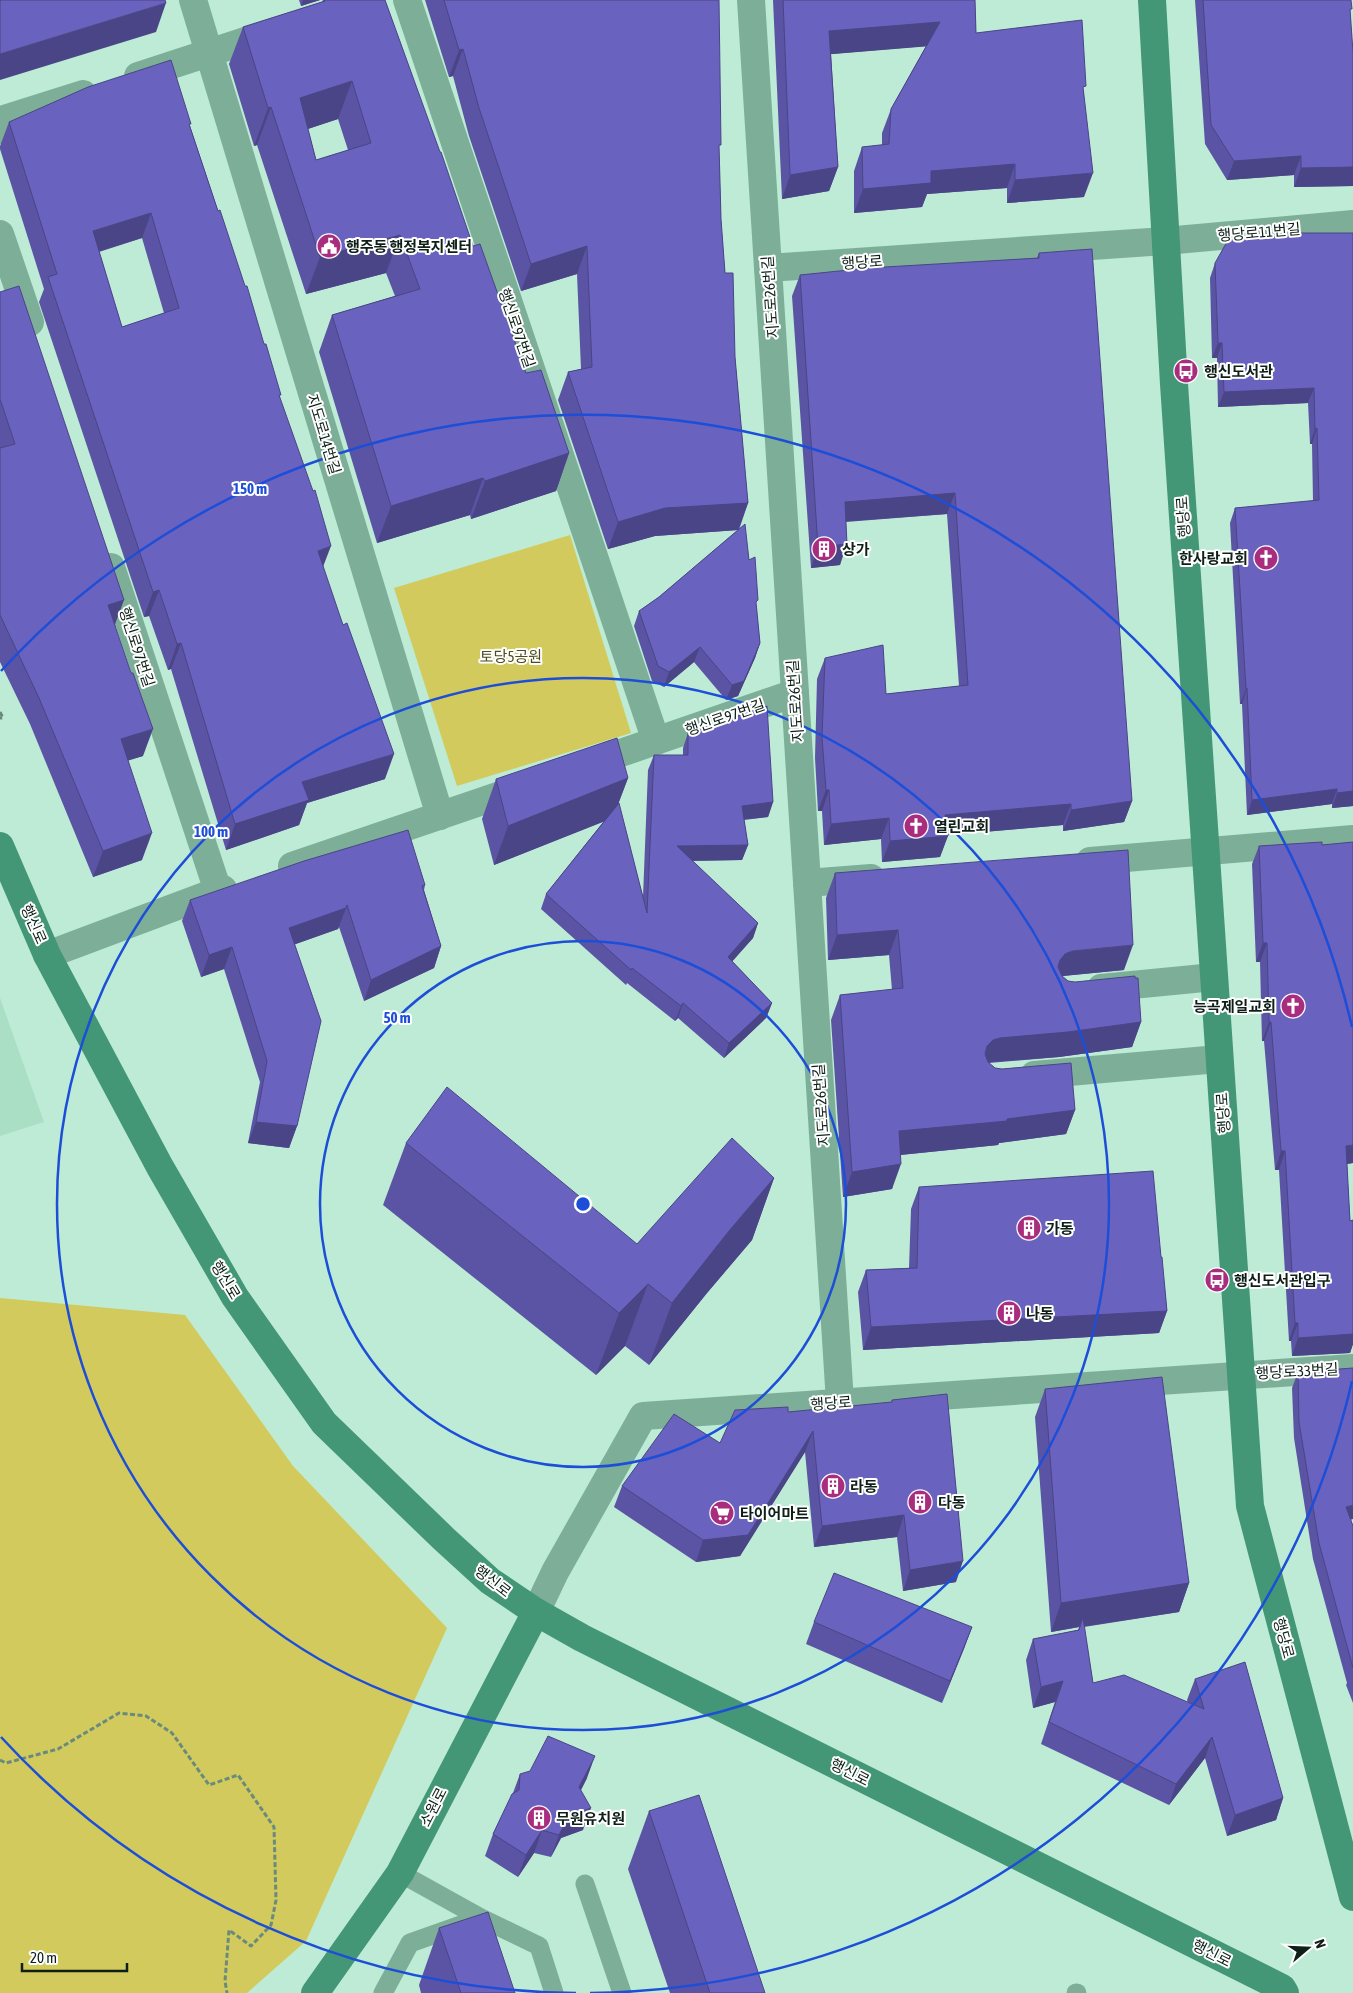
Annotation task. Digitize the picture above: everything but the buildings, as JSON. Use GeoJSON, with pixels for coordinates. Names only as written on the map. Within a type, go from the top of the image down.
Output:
{"type":"FeatureCollection","features":[{"type":"Feature","properties":{"kind":"main road","name":"행당로"},"geometry":{"type":"LineString","coordinates":[[1152,0],[1165,241],[1250,1506],[1353,1897]]}},
{"type":"Feature","properties":{"kind":"main road","name":"행신로"},"geometry":{"type":"LineString","coordinates":[[0,846],[47,954],[155,1158],[235,1297],[324,1423],[490,1581],[536,1612],[582,1638],[1282,1988],[1286,1993]]}},
{"type":"Feature","properties":{"kind":"main road","name":"소원로"},"geometry":{"type":"LineString","coordinates":[[315,1993],[400,1873],[536,1612]]}},
{"type":"Feature","properties":{"kind":"street","name":"지도로14번길"},"geometry":{"type":"LineString","coordinates":[[193,0],[440,816]]}},
{"type":"Feature","properties":{"kind":"street","name":"행신로97번길"},"geometry":{"type":"LineString","coordinates":[[407,0],[656,741]]}},
{"type":"Feature","properties":{"kind":"street","name":"지도로26번길"},"geometry":{"type":"LineString","coordinates":[[751,0],[840,1402]]}},
{"type":"Feature","properties":{"kind":"street"},"geometry":{"type":"LineString","coordinates":[[0,130],[7,118],[294,25]]}},
{"type":"Feature","properties":{"kind":"street","name":"행당로11번길"},"geometry":{"type":"LineString","coordinates":[[1165,241],[1353,224]]}},
{"type":"Feature","properties":{"kind":"street"},"geometry":{"type":"LineString","coordinates":[[0,234],[9,292],[37,345]]}},
{"type":"Feature","properties":{"kind":"street","name":"행당로"},"geometry":{"type":"LineString","coordinates":[[768,268],[1165,241]]}},
{"type":"Feature","properties":{"kind":"street","name":"행신로97번길"},"geometry":{"type":"LineString","coordinates":[[102,543],[218,891]]}},
{"type":"Feature","properties":{"kind":"street","name":"행신로97번길"},"geometry":{"type":"LineString","coordinates":[[47,954],[255,878],[794,693]]}},
{"type":"Feature","properties":{"kind":"street"},"geometry":{"type":"LineString","coordinates":[[1069,862],[1353,839]]}},
{"type":"Feature","properties":{"kind":"street"},"geometry":{"type":"LineString","coordinates":[[807,883],[894,876]]}},
{"type":"Feature","properties":{"kind":"street"},"geometry":{"type":"LineString","coordinates":[[1075,990],[1214,977]]}},
{"type":"Feature","properties":{"kind":"street"},"geometry":{"type":"LineString","coordinates":[[1012,1077],[1219,1060]]}},
{"type":"Feature","properties":{"kind":"street","name":"행당로33번길"},"geometry":{"type":"LineString","coordinates":[[1241,1375],[1353,1368]]}},
{"type":"Feature","properties":{"kind":"street","name":"행당로"},"geometry":{"type":"LineString","coordinates":[[536,1612],[555,1572],[644,1416],[1241,1375]]}},
{"type":"Feature","properties":{"kind":"lane"},"geometry":{"type":"LineString","coordinates":[[400,1873],[481,1918],[538,1946],[554,1993]]}},
{"type":"Feature","properties":{"kind":"lane"},"geometry":{"type":"LineString","coordinates":[[585,1884],[622,1993]]}},
{"type":"Feature","properties":{"kind":"lane"},"geometry":{"type":"LineString","coordinates":[[383,1993],[410,1943],[481,1918]]}},
{"type":"Feature","properties":{"kind":"path"},"geometry":{"type":"LineString","coordinates":[[0,712],[1,718]]}},
{"type":"Feature","properties":{"kind":"path"},"geometry":{"type":"LineString","coordinates":[[0,1760],[6,1763],[58,1749],[119,1713],[146,1716],[172,1733],[209,1785],[238,1775],[274,1827],[276,1900],[272,1925],[251,1946],[229,1930],[225,1981],[227,1993]]}},
{"type":"Feature","properties":{"kind":"shaded area"},"geometry":{"type":"Polygon","coordinates":[[[0,998],[44,1122],[0,1136],[0,998]]]}},
{"type":"Feature","properties":{"kind":"green space","name":"토당5공원"},"geometry":{"type":"Polygon","coordinates":[[[570,535],[631,733],[457,786],[394,588],[570,535]]]}},
{"type":"Feature","properties":{"kind":"green space"},"geometry":{"type":"Polygon","coordinates":[[[0,1298],[185,1315],[293,1466],[447,1628],[306,1941],[247,1993],[0,1993],[0,1298]]]}},
{"type":"Feature","properties":{"kind":"place","name":"행주동 행정복지센터"},"geometry":{"type":"Point","coordinates":[329,246]}},
{"type":"Feature","properties":{"kind":"place","name":"행신도서관"},"geometry":{"type":"Point","coordinates":[1186,371]}},
{"type":"Feature","properties":{"kind":"place","name":"상가"},"geometry":{"type":"Point","coordinates":[824,549]}},
{"type":"Feature","properties":{"kind":"place","name":"한사랑교회"},"geometry":{"type":"Point","coordinates":[1266,558]}},
{"type":"Feature","properties":{"kind":"place","name":"열린교회"},"geometry":{"type":"Point","coordinates":[916,826]}},
{"type":"Feature","properties":{"kind":"place","name":"능곡제일교회"},"geometry":{"type":"Point","coordinates":[1293,1006]}},
{"type":"Feature","properties":{"kind":"place","name":"가동"},"geometry":{"type":"Point","coordinates":[1029,1228]}},
{"type":"Feature","properties":{"kind":"place","name":"행신도서관입구"},"geometry":{"type":"Point","coordinates":[1217,1280]}},
{"type":"Feature","properties":{"kind":"place","name":"나동"},"geometry":{"type":"Point","coordinates":[1009,1313]}},
{"type":"Feature","properties":{"kind":"place","name":"라동"},"geometry":{"type":"Point","coordinates":[833,1486]}},
{"type":"Feature","properties":{"kind":"place","name":"다동"},"geometry":{"type":"Point","coordinates":[920,1502]}},
{"type":"Feature","properties":{"kind":"place","name":"타이어마트"},"geometry":{"type":"Point","coordinates":[722,1513]}},
{"type":"Feature","properties":{"kind":"place","name":"무원유치원"},"geometry":{"type":"Point","coordinates":[539,1818]}}]}
